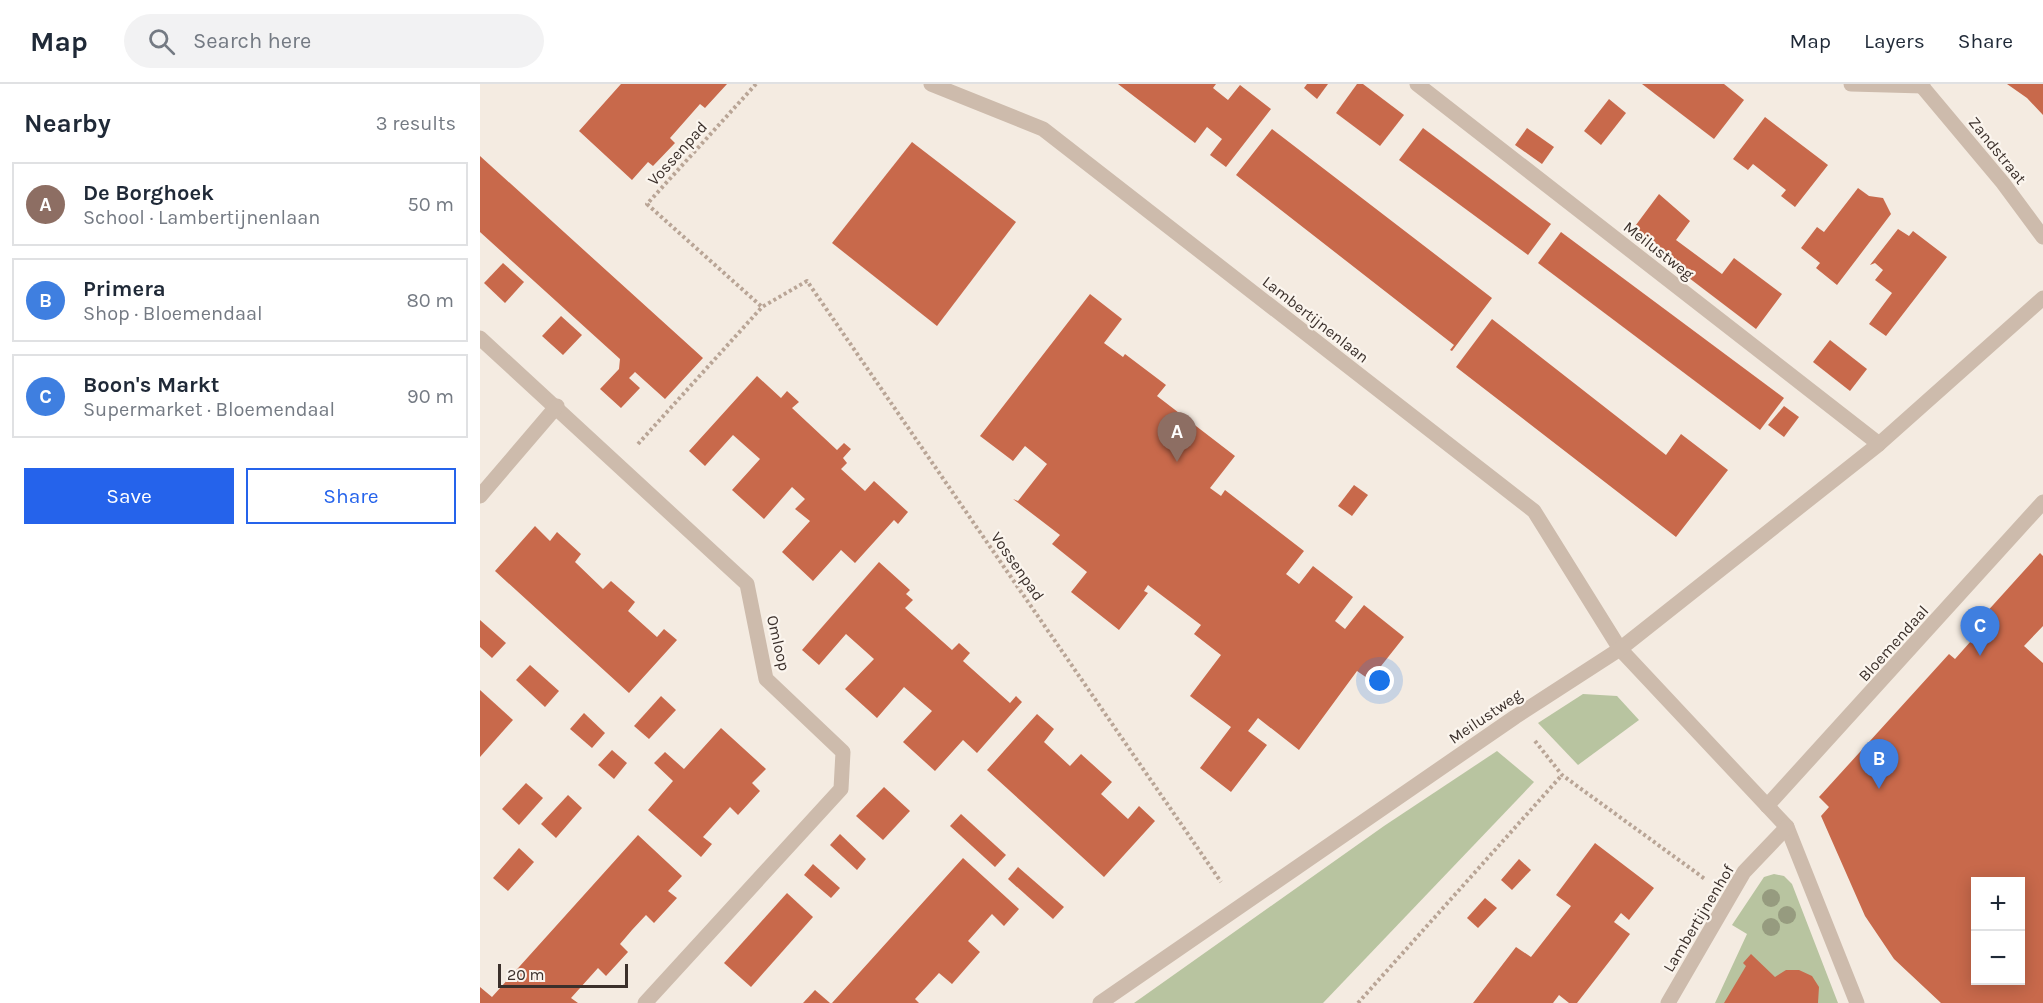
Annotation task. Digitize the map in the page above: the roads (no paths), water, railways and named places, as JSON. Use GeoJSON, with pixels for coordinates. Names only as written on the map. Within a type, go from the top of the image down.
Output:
{"type":"FeatureCollection","features":[{"type":"Feature","properties":{"kind":"street","name":"Lambertijnenlaan"},"geometry":{"type":"LineString","coordinates":[[931,84],[1043,129],[1534,511],[1620,649]]}},
{"type":"Feature","properties":{"kind":"street","name":"Meilustweg"},"geometry":{"type":"LineString","coordinates":[[1417,84],[1879,444]]}},
{"type":"Feature","properties":{"kind":"street","name":"Zandstraat"},"geometry":{"type":"LineString","coordinates":[[1851,84],[1922,85],[2043,237]]}},
{"type":"Feature","properties":{"kind":"street","name":"Meilustweg"},"geometry":{"type":"LineString","coordinates":[[1100,1003],[1515,717],[1620,649],[1879,444],[2043,298]]}},
{"type":"Feature","properties":{"kind":"street","name":"Omloop"},"geometry":{"type":"LineString","coordinates":[[480,338],[557,405],[618,465],[747,584],[766,679],[843,752],[841,789],[645,1003]]}},
{"type":"Feature","properties":{"kind":"street"},"geometry":{"type":"LineString","coordinates":[[480,496],[557,405]]}},
{"type":"Feature","properties":{"kind":"street","name":"Bloemendaal"},"geometry":{"type":"LineString","coordinates":[[1767,806],[2043,502]]}},
{"type":"Feature","properties":{"kind":"street"},"geometry":{"type":"LineString","coordinates":[[1620,649],[1787,827],[1857,1003]]}},
{"type":"Feature","properties":{"kind":"street","name":"Lambertijnenhof"},"geometry":{"type":"LineString","coordinates":[[1668,1003],[1744,872],[1787,827]]}},
{"type":"Feature","properties":{"kind":"place","name":"De Borghoek"},"geometry":{"type":"Point","coordinates":[1177,462]}},
{"type":"Feature","properties":{"kind":"place","name":"Boon's Markt"},"geometry":{"type":"Point","coordinates":[1980,656]}},
{"type":"Feature","properties":{"kind":"place","name":"Primera"},"geometry":{"type":"Point","coordinates":[1879,789]}}]}
